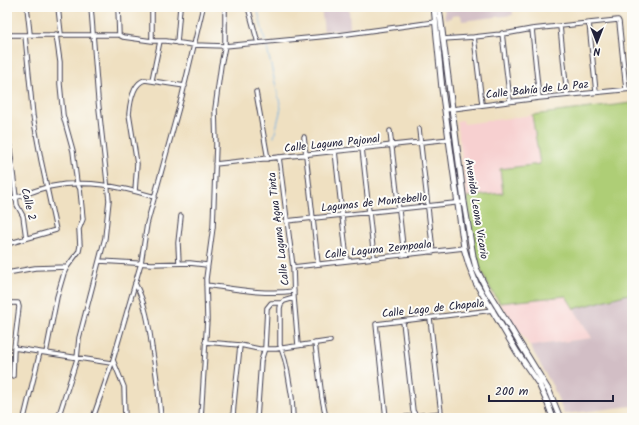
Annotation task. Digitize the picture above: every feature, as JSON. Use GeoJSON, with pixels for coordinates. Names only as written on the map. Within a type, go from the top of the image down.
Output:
{"type":"FeatureCollection","features":[{"type":"Feature","properties":{"kind":"street"},"geometry":{"type":"LineString","coordinates":[[27,7],[30,34]]}},
{"type":"Feature","properties":{"kind":"street"},"geometry":{"type":"LineString","coordinates":[[58,7],[61,34]]}},
{"type":"Feature","properties":{"kind":"street"},"geometry":{"type":"LineString","coordinates":[[58,418],[77,359],[79,338],[100,261],[107,224],[109,200],[98,99],[91,7]]}},
{"type":"Feature","properties":{"kind":"street"},"geometry":{"type":"LineString","coordinates":[[118,7],[119,34]]}},
{"type":"Feature","properties":{"kind":"street"},"geometry":{"type":"LineString","coordinates":[[152,7],[152,41]]}},
{"type":"Feature","properties":{"kind":"street"},"geometry":{"type":"LineString","coordinates":[[177,43],[180,7]]}},
{"type":"Feature","properties":{"kind":"street"},"geometry":{"type":"LineString","coordinates":[[93,418],[112,362],[141,263],[147,224],[185,86],[203,7]]}},
{"type":"Feature","properties":{"kind":"street"},"geometry":{"type":"LineString","coordinates":[[201,418],[207,319],[207,265],[213,227],[215,109],[225,46],[225,7]]}},
{"type":"Feature","properties":{"kind":"street"},"geometry":{"type":"LineString","coordinates":[[248,7],[258,43]]}},
{"type":"Feature","properties":{"kind":"street","name":"Avenida Leona Vicario"},"geometry":{"type":"LineString","coordinates":[[434,7],[445,110],[464,248],[474,279],[517,352],[539,384],[553,418]]}},
{"type":"Feature","properties":{"kind":"street","name":"Avenida Leona Vicario"},"geometry":{"type":"LineString","coordinates":[[439,7],[464,202],[471,247],[478,273],[549,391],[560,418]]}},
{"type":"Feature","properties":{"kind":"street"},"geometry":{"type":"LineString","coordinates":[[443,39],[474,37],[618,20],[626,89]]}},
{"type":"Feature","properties":{"kind":"street"},"geometry":{"type":"LineString","coordinates":[[7,35],[119,34],[123,37],[152,41],[225,46],[346,35],[435,22]]}},
{"type":"Feature","properties":{"kind":"street"},"geometry":{"type":"LineString","coordinates":[[589,23],[596,92]]}},
{"type":"Feature","properties":{"kind":"street"},"geometry":{"type":"LineString","coordinates":[[560,26],[567,95]]}},
{"type":"Feature","properties":{"kind":"street"},"geometry":{"type":"LineString","coordinates":[[532,29],[539,98]]}},
{"type":"Feature","properties":{"kind":"street"},"geometry":{"type":"LineString","coordinates":[[502,33],[510,101]]}},
{"type":"Feature","properties":{"kind":"street"},"geometry":{"type":"LineString","coordinates":[[7,244],[56,230],[33,116],[25,34]]}},
{"type":"Feature","properties":{"kind":"street"},"geometry":{"type":"LineString","coordinates":[[46,353],[58,297],[67,267],[79,251],[79,229],[83,219],[80,189],[77,182],[73,152],[63,115],[60,84],[60,62],[56,34]]}},
{"type":"Feature","properties":{"kind":"street"},"geometry":{"type":"LineString","coordinates":[[474,37],[482,104]]}},
{"type":"Feature","properties":{"kind":"street"},"geometry":{"type":"LineString","coordinates":[[152,80],[160,41]]}},
{"type":"Feature","properties":{"kind":"street"},"geometry":{"type":"LineString","coordinates":[[135,191],[137,164],[129,114],[130,106],[137,86],[140,81],[152,80],[185,86]]}},
{"type":"Feature","properties":{"kind":"street","name":"Calle Bahía de La Paz"},"geometry":{"type":"LineString","coordinates":[[445,110],[482,104],[632,89]]}},
{"type":"Feature","properties":{"kind":"street"},"geometry":{"type":"LineString","coordinates":[[256,92],[268,159]]}},
{"type":"Feature","properties":{"kind":"street","name":"Calle 2"},"geometry":{"type":"LineString","coordinates":[[7,126],[16,198],[23,216],[26,238]]}},
{"type":"Feature","properties":{"kind":"street"},"geometry":{"type":"LineString","coordinates":[[419,129],[433,252]]}},
{"type":"Feature","properties":{"kind":"street"},"geometry":{"type":"LineString","coordinates":[[390,131],[404,255]]}},
{"type":"Feature","properties":{"kind":"street"},"geometry":{"type":"LineString","coordinates":[[304,137],[318,264]]}},
{"type":"Feature","properties":{"kind":"street","name":"Calle Laguna Pajonal"},"geometry":{"type":"LineString","coordinates":[[215,164],[450,139]]}},
{"type":"Feature","properties":{"kind":"street"},"geometry":{"type":"LineString","coordinates":[[362,148],[374,258]]}},
{"type":"Feature","properties":{"kind":"street"},"geometry":{"type":"LineString","coordinates":[[334,151],[347,261]]}},
{"type":"Feature","properties":{"kind":"street","name":"Calle Laguna Agua Tinta"},"geometry":{"type":"LineString","coordinates":[[279,158],[293,267],[298,345]]}},
{"type":"Feature","properties":{"kind":"street"},"geometry":{"type":"LineString","coordinates":[[7,200],[47,187],[77,182],[108,185],[155,197]]}},
{"type":"Feature","properties":{"kind":"street","name":"Lagunas de Montebello"},"geometry":{"type":"LineString","coordinates":[[286,221],[464,202]]}},
{"type":"Feature","properties":{"kind":"street"},"geometry":{"type":"LineString","coordinates":[[179,263],[178,243],[180,216]]}},
{"type":"Feature","properties":{"kind":"street","name":"Calle Laguna Zempoala"},"geometry":{"type":"LineString","coordinates":[[293,267],[464,248]]}},
{"type":"Feature","properties":{"kind":"street"},"geometry":{"type":"LineString","coordinates":[[100,261],[207,265]]}},
{"type":"Feature","properties":{"kind":"street"},"geometry":{"type":"LineString","coordinates":[[7,273],[35,268],[67,267]]}},
{"type":"Feature","properties":{"kind":"street"},"geometry":{"type":"LineString","coordinates":[[135,283],[144,303],[147,316],[156,370],[161,418]]}},
{"type":"Feature","properties":{"kind":"street"},"geometry":{"type":"LineString","coordinates":[[206,285],[262,293],[294,291]]}},
{"type":"Feature","properties":{"kind":"street"},"geometry":{"type":"LineString","coordinates":[[257,418],[262,362],[265,348],[267,308],[271,303],[282,303],[294,298]]}},
{"type":"Feature","properties":{"kind":"street"},"geometry":{"type":"LineString","coordinates":[[7,302],[18,303],[19,307],[14,348],[13,376]]}},
{"type":"Feature","properties":{"kind":"street"},"geometry":{"type":"LineString","coordinates":[[282,303],[280,308],[280,342],[288,374],[292,398],[293,418]]}},
{"type":"Feature","properties":{"kind":"street","name":"Calle Lago de Chapala"},"geometry":{"type":"LineString","coordinates":[[386,418],[376,324],[493,310]]}},
{"type":"Feature","properties":{"kind":"street"},"geometry":{"type":"LineString","coordinates":[[398,418],[441,413],[430,318]]}},
{"type":"Feature","properties":{"kind":"street"},"geometry":{"type":"LineString","coordinates":[[403,321],[413,411],[416,417]]}},
{"type":"Feature","properties":{"kind":"street"},"geometry":{"type":"LineString","coordinates":[[205,342],[240,345],[259,349],[281,349],[298,345],[330,341]]}},
{"type":"Feature","properties":{"kind":"street"},"geometry":{"type":"LineString","coordinates":[[314,343],[326,418]]}},
{"type":"Feature","properties":{"kind":"street"},"geometry":{"type":"LineString","coordinates":[[233,418],[233,401],[238,372],[240,345]]}},
{"type":"Feature","properties":{"kind":"street"},"geometry":{"type":"LineString","coordinates":[[14,348],[77,359],[112,362]]}},
{"type":"Feature","properties":{"kind":"street"},"geometry":{"type":"LineString","coordinates":[[24,418],[40,352]]}},
{"type":"Feature","properties":{"kind":"street"},"geometry":{"type":"LineString","coordinates":[[112,362],[124,386],[125,418]]}},
{"type":"Feature","properties":{"kind":"shaded area"},"geometry":{"type":"Polygon","coordinates":[[[321,7],[349,7],[350,29],[324,31],[321,7]]]}},
{"type":"Feature","properties":{"kind":"shaded area"},"geometry":{"type":"Polygon","coordinates":[[[444,7],[512,7],[513,15],[462,21],[461,15],[451,16],[451,18],[445,19],[444,7]]]}},
{"type":"Feature","properties":{"kind":"shaded area"},"geometry":{"type":"Polygon","coordinates":[[[532,115],[540,164],[501,169],[504,193],[467,197],[457,121],[463,120],[464,124],[532,115]]]}},
{"type":"Feature","properties":{"kind":"shaded area"},"geometry":{"type":"Polygon","coordinates":[[[632,293],[632,406],[564,414],[553,387],[530,346],[592,338],[574,309],[632,293]]]}},
{"type":"Feature","properties":{"kind":"shaded area"},"geometry":{"type":"Polygon","coordinates":[[[566,296],[592,338],[530,346],[500,303],[566,296]]]}},
{"type":"Feature","properties":{"kind":"green space"},"geometry":{"type":"Polygon","coordinates":[[[632,103],[632,293],[574,309],[566,296],[500,303],[487,283],[480,267],[472,238],[467,197],[503,193],[500,169],[540,164],[532,115],[632,103]]]}},
{"type":"Feature","properties":{"kind":"waterway"},"geometry":{"type":"LineString","coordinates":[[257,7],[265,41]]}},
{"type":"Feature","properties":{"kind":"waterway"},"geometry":{"type":"LineString","coordinates":[[266,44],[281,108],[274,137]]}}]}
